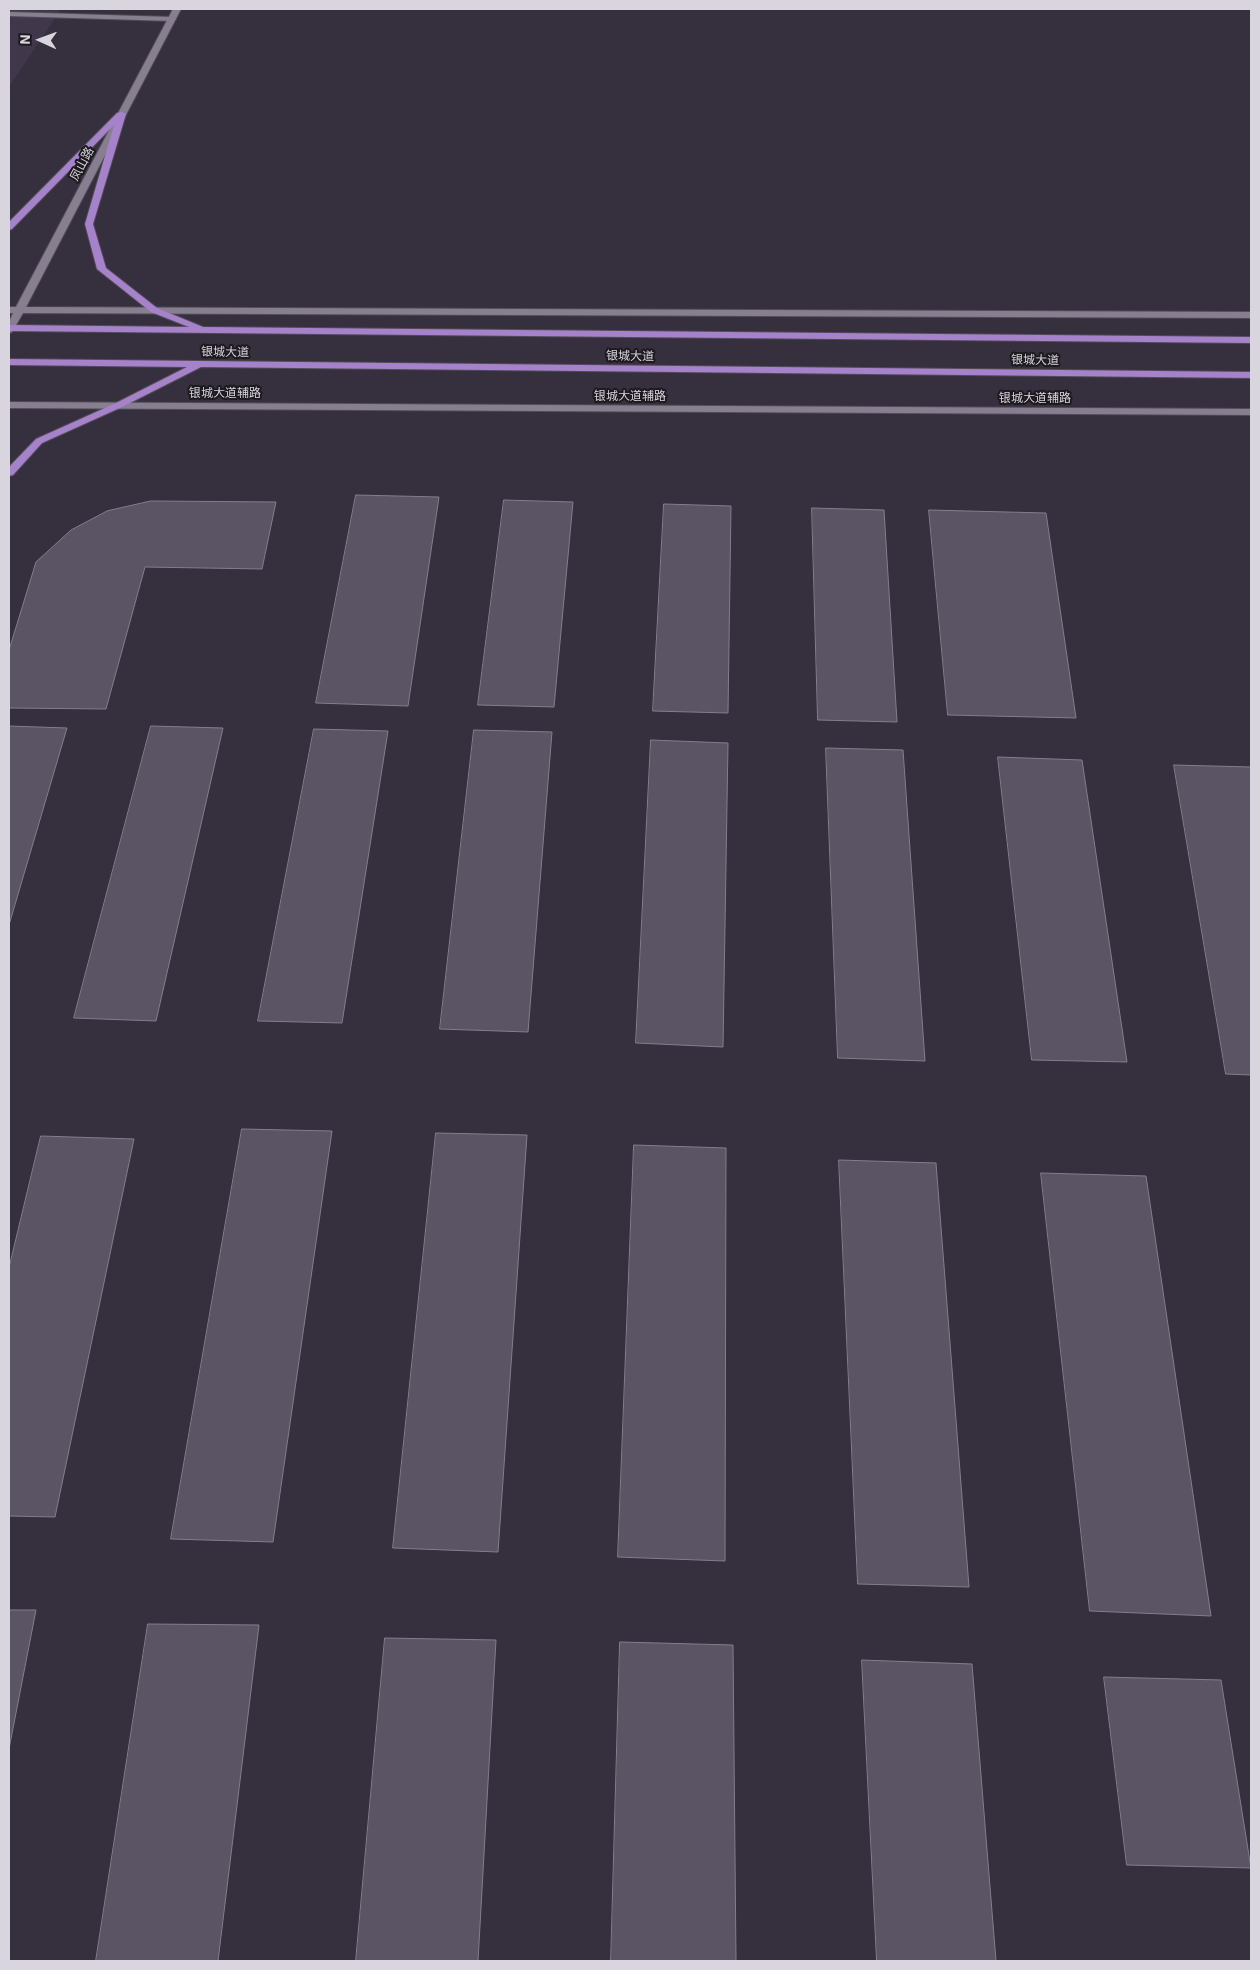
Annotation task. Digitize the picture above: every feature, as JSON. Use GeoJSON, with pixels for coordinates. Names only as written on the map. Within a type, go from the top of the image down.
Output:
{"type":"FeatureCollection","features":[{"type":"Feature","properties":{"kind":"main road"},"geometry":{"type":"LineString","coordinates":[[9,226],[122,114]]}},
{"type":"Feature","properties":{"kind":"main road"},"geometry":{"type":"LineString","coordinates":[[122,114],[89,224],[102,269],[154,310],[205,330]]}},
{"type":"Feature","properties":{"kind":"main road","name":"银城大道"},"geometry":{"type":"LineString","coordinates":[[9,329],[1251,340]]}},
{"type":"Feature","properties":{"kind":"main road","name":"银城大道"},"geometry":{"type":"LineString","coordinates":[[9,362],[1251,375]]}},
{"type":"Feature","properties":{"kind":"main road"},"geometry":{"type":"LineString","coordinates":[[9,473],[39,441],[119,405],[199,364]]}},
{"type":"Feature","properties":{"kind":"street","name":"凤山路"},"geometry":{"type":"LineString","coordinates":[[9,329],[177,9]]}},
{"type":"Feature","properties":{"kind":"street"},"geometry":{"type":"LineString","coordinates":[[9,14],[172,19]]}},
{"type":"Feature","properties":{"kind":"street"},"geometry":{"type":"LineString","coordinates":[[9,310],[1251,315]]}},
{"type":"Feature","properties":{"kind":"street","name":"银城大道辅路"},"geometry":{"type":"LineString","coordinates":[[9,404],[1251,412]]}},
{"type":"Feature","properties":{"kind":"shaded area"},"geometry":{"type":"Polygon","coordinates":[[[9,9],[61,9],[9,87],[9,9]]]}},
{"type":"Feature","properties":{"kind":"building"},"geometry":{"type":"Polygon","coordinates":[[[356,495],[439,497],[408,706],[316,703],[356,495]]]}},
{"type":"Feature","properties":{"kind":"building"},"geometry":{"type":"Polygon","coordinates":[[[504,500],[573,502],[554,707],[478,705],[504,500]]]}},
{"type":"Feature","properties":{"kind":"building"},"geometry":{"type":"Polygon","coordinates":[[[151,501],[276,502],[262,569],[145,567],[106,709],[9,708],[9,650],[36,562],[71,530],[107,511],[151,501]]]}},
{"type":"Feature","properties":{"kind":"building"},"geometry":{"type":"Polygon","coordinates":[[[664,504],[731,506],[728,713],[653,711],[664,504]]]}},
{"type":"Feature","properties":{"kind":"building"},"geometry":{"type":"Polygon","coordinates":[[[812,508],[884,510],[897,722],[818,720],[812,508]]]}},
{"type":"Feature","properties":{"kind":"building"},"geometry":{"type":"Polygon","coordinates":[[[929,510],[1046,513],[1076,718],[948,715],[929,510]]]}},
{"type":"Feature","properties":{"kind":"building"},"geometry":{"type":"Polygon","coordinates":[[[9,726],[67,728],[9,925],[9,726]]]}},
{"type":"Feature","properties":{"kind":"building"},"geometry":{"type":"Polygon","coordinates":[[[151,726],[223,728],[156,1021],[74,1018],[151,726]]]}},
{"type":"Feature","properties":{"kind":"building"},"geometry":{"type":"Polygon","coordinates":[[[314,729],[388,731],[342,1023],[258,1021],[314,729]]]}},
{"type":"Feature","properties":{"kind":"building"},"geometry":{"type":"Polygon","coordinates":[[[474,730],[552,732],[528,1032],[440,1029],[474,730]]]}},
{"type":"Feature","properties":{"kind":"building"},"geometry":{"type":"Polygon","coordinates":[[[651,740],[728,743],[723,1047],[636,1043],[651,740]]]}},
{"type":"Feature","properties":{"kind":"building"},"geometry":{"type":"Polygon","coordinates":[[[826,748],[903,750],[925,1061],[838,1058],[826,748]]]}},
{"type":"Feature","properties":{"kind":"building"},"geometry":{"type":"Polygon","coordinates":[[[998,757],[1082,760],[1127,1062],[1032,1060],[998,757]]]}},
{"type":"Feature","properties":{"kind":"building"},"geometry":{"type":"Polygon","coordinates":[[[1174,765],[1251,767],[1251,1075],[1226,1074],[1174,765]]]}},
{"type":"Feature","properties":{"kind":"building"},"geometry":{"type":"Polygon","coordinates":[[[242,1129],[332,1131],[273,1542],[171,1539],[242,1129]]]}},
{"type":"Feature","properties":{"kind":"building"},"geometry":{"type":"Polygon","coordinates":[[[436,1133],[527,1135],[498,1552],[393,1548],[436,1133]]]}},
{"type":"Feature","properties":{"kind":"building"},"geometry":{"type":"Polygon","coordinates":[[[41,1136],[134,1139],[55,1517],[9,1516],[9,1268],[41,1136]]]}},
{"type":"Feature","properties":{"kind":"building"},"geometry":{"type":"Polygon","coordinates":[[[634,1145],[726,1148],[725,1561],[618,1557],[634,1145]]]}},
{"type":"Feature","properties":{"kind":"building"},"geometry":{"type":"Polygon","coordinates":[[[839,1160],[936,1163],[969,1587],[858,1584],[839,1160]]]}},
{"type":"Feature","properties":{"kind":"building"},"geometry":{"type":"Polygon","coordinates":[[[1041,1173],[1146,1176],[1211,1616],[1090,1611],[1041,1173]]]}},
{"type":"Feature","properties":{"kind":"building"},"geometry":{"type":"Polygon","coordinates":[[[9,1610],[36,1610],[9,1749],[9,1610]]]}},
{"type":"Feature","properties":{"kind":"building"},"geometry":{"type":"Polygon","coordinates":[[[148,1624],[259,1625],[218,1961],[96,1961],[148,1624]]]}},
{"type":"Feature","properties":{"kind":"building"},"geometry":{"type":"Polygon","coordinates":[[[385,1638],[496,1640],[478,1961],[356,1961],[385,1638]]]}},
{"type":"Feature","properties":{"kind":"building"},"geometry":{"type":"Polygon","coordinates":[[[620,1642],[733,1645],[736,1961],[611,1961],[620,1642]]]}},
{"type":"Feature","properties":{"kind":"building"},"geometry":{"type":"Polygon","coordinates":[[[862,1660],[972,1664],[996,1961],[877,1961],[862,1660]]]}},
{"type":"Feature","properties":{"kind":"building"},"geometry":{"type":"Polygon","coordinates":[[[1104,1677],[1221,1680],[1251,1868],[1127,1865],[1104,1677]]]}}]}
